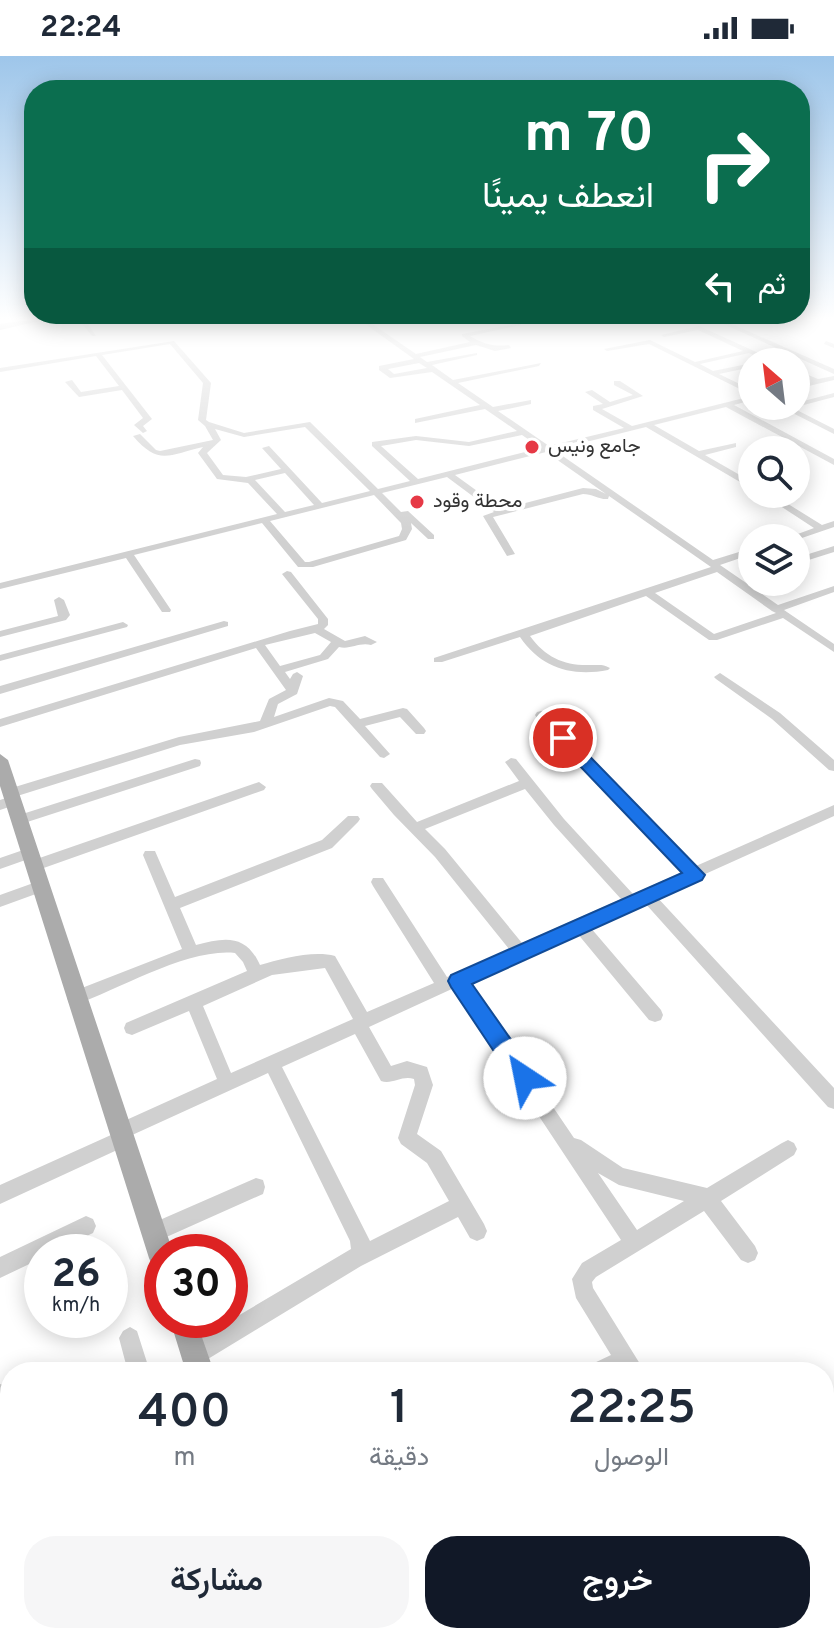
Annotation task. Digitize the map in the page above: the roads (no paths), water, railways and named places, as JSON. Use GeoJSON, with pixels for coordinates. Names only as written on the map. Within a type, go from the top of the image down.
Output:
{"type":"FeatureCollection","features":[{"type":"Feature","properties":{"kind":"main road"},"geometry":{"type":"LineString","coordinates":[[6,789],[153,1233]]}},
{"type":"Feature","properties":{"kind":"main road"},"geometry":{"type":"LineString","coordinates":[[189,1338],[198,1362]]}},
{"type":"Feature","properties":{"kind":"street"},"geometry":{"type":"LineString","coordinates":[[130,395],[148,419],[138,425],[140,433],[153,452],[160,454],[307,424],[431,537]]}},
{"type":"Feature","properties":{"kind":"street"},"geometry":{"type":"LineString","coordinates":[[205,395],[202,420],[216,438],[202,453],[220,477],[251,481],[284,516]]}},
{"type":"Feature","properties":{"kind":"street"},"geometry":{"type":"LineString","coordinates":[[471,395],[834,649]]}},
{"type":"Feature","properties":{"kind":"street"},"geometry":{"type":"LineString","coordinates":[[594,395],[609,404]]}},
{"type":"Feature","properties":{"kind":"street"},"geometry":{"type":"LineString","coordinates":[[630,428],[596,408],[637,395]]}},
{"type":"Feature","properties":{"kind":"street"},"geometry":{"type":"LineString","coordinates":[[810,401],[834,395]]}},
{"type":"Feature","properties":{"kind":"street"},"geometry":{"type":"LineString","coordinates":[[0,586],[738,400]]}},
{"type":"Feature","properties":{"kind":"street"},"geometry":{"type":"LineString","coordinates":[[418,421],[528,402]]}},
{"type":"Feature","properties":{"kind":"street"},"geometry":{"type":"LineString","coordinates":[[727,404],[834,462]]}},
{"type":"Feature","properties":{"kind":"street"},"geometry":{"type":"LineString","coordinates":[[810,418],[834,432]]}},
{"type":"Feature","properties":{"kind":"street"},"geometry":{"type":"LineString","coordinates":[[647,424],[738,478]]}},
{"type":"Feature","properties":{"kind":"street"},"geometry":{"type":"LineString","coordinates":[[196,425],[213,443]]}},
{"type":"Feature","properties":{"kind":"street"},"geometry":{"type":"LineString","coordinates":[[209,426],[237,434],[256,434]]}},
{"type":"Feature","properties":{"kind":"street"},"geometry":{"type":"LineString","coordinates":[[416,482],[375,444],[416,438],[469,444],[524,432]]}},
{"type":"Feature","properties":{"kind":"street"},"geometry":{"type":"LineString","coordinates":[[698,454],[733,445]]}},
{"type":"Feature","properties":{"kind":"street"},"geometry":{"type":"LineString","coordinates":[[266,448],[320,506]]}},
{"type":"Feature","properties":{"kind":"street"},"geometry":{"type":"LineString","coordinates":[[246,480],[286,470]]}},
{"type":"Feature","properties":{"kind":"street"},"geometry":{"type":"LineString","coordinates":[[449,474],[501,513]]}},
{"type":"Feature","properties":{"kind":"street"},"geometry":{"type":"LineString","coordinates":[[510,554],[487,517],[587,490],[599,493],[625,512],[642,516]]}},
{"type":"Feature","properties":{"kind":"street"},"geometry":{"type":"LineString","coordinates":[[265,521],[302,565],[315,565],[404,537],[406,522],[379,491]]}},
{"type":"Feature","properties":{"kind":"street"},"geometry":{"type":"LineString","coordinates":[[789,508],[821,528]]}},
{"type":"Feature","properties":{"kind":"street"},"geometry":{"type":"LineString","coordinates":[[810,532],[834,524]]}},
{"type":"Feature","properties":{"kind":"street"},"geometry":{"type":"LineString","coordinates":[[810,557],[834,549]]}},
{"type":"Feature","properties":{"kind":"street"},"geometry":{"type":"LineString","coordinates":[[128,554],[166,610]]}},
{"type":"Feature","properties":{"kind":"street"},"geometry":{"type":"LineString","coordinates":[[438,660],[649,593],[738,557]]}},
{"type":"Feature","properties":{"kind":"street"},"geometry":{"type":"LineString","coordinates":[[0,723],[317,629],[323,625],[323,619],[287,574]]}},
{"type":"Feature","properties":{"kind":"street"},"geometry":{"type":"LineString","coordinates":[[649,593],[713,638],[834,589]]}},
{"type":"Feature","properties":{"kind":"street"},"geometry":{"type":"LineString","coordinates":[[0,634],[62,618],[65,615],[59,600]]}},
{"type":"Feature","properties":{"kind":"street"},"geometry":{"type":"LineString","coordinates":[[0,690],[224,624]]}},
{"type":"Feature","properties":{"kind":"street"},"geometry":{"type":"LineString","coordinates":[[0,658],[123,625]]}},
{"type":"Feature","properties":{"kind":"street"},"geometry":{"type":"LineString","coordinates":[[317,629],[343,645],[365,639],[371,642]]}},
{"type":"Feature","properties":{"kind":"street"},"geometry":{"type":"LineString","coordinates":[[529,631],[525,638],[562,669],[604,668]]}},
{"type":"Feature","properties":{"kind":"street"},"geometry":{"type":"LineString","coordinates":[[820,639],[834,634]]}},
{"type":"Feature","properties":{"kind":"street"},"geometry":{"type":"LineString","coordinates":[[277,671],[324,657],[337,642]]}},
{"type":"Feature","properties":{"kind":"street"},"geometry":{"type":"LineString","coordinates":[[258,644],[293,691]]}},
{"type":"Feature","properties":{"kind":"street"},"geometry":{"type":"LineString","coordinates":[[265,724],[273,702],[293,691],[297,676]]}},
{"type":"Feature","properties":{"kind":"street"},"geometry":{"type":"LineString","coordinates":[[720,677],[776,716],[834,767]]}},
{"type":"Feature","properties":{"kind":"street"},"geometry":{"type":"LineString","coordinates":[[6,789],[179,741],[233,733],[335,702],[384,754]]}},
{"type":"Feature","properties":{"kind":"street"},"geometry":{"type":"LineString","coordinates":[[357,724],[403,712],[420,731]]}},
{"type":"Feature","properties":{"kind":"street"},"geometry":{"type":"LineString","coordinates":[[541,715],[696,875]]}},
{"type":"Feature","properties":{"kind":"street"},"geometry":{"type":"LineString","coordinates":[[511,762],[834,1101]]}},
{"type":"Feature","properties":{"kind":"street"},"geometry":{"type":"LineString","coordinates":[[6,789],[195,763]]}},
{"type":"Feature","properties":{"kind":"street"},"geometry":{"type":"LineString","coordinates":[[415,828],[528,783]]}},
{"type":"Feature","properties":{"kind":"street"},"geometry":{"type":"LineString","coordinates":[[377,786],[440,853],[520,952]]}},
{"type":"Feature","properties":{"kind":"street"},"geometry":{"type":"LineString","coordinates":[[0,901],[34,869],[259,787]]}},
{"type":"Feature","properties":{"kind":"street"},"geometry":{"type":"LineString","coordinates":[[0,1195],[227,1083],[696,875],[834,810]]}},
{"type":"Feature","properties":{"kind":"street"},"geometry":{"type":"LineString","coordinates":[[171,905],[319,847],[333,839],[353,819]]}},
{"type":"Feature","properties":{"kind":"street"},"geometry":{"type":"LineString","coordinates":[[150,855],[191,953]]}},
{"type":"Feature","properties":{"kind":"street"},"geometry":{"type":"LineString","coordinates":[[0,864],[34,869]]}},
{"type":"Feature","properties":{"kind":"street"},"geometry":{"type":"LineString","coordinates":[[378,882],[560,1132],[634,1242]]}},
{"type":"Feature","properties":{"kind":"street"},"geometry":{"type":"LineString","coordinates":[[580,926],[655,1015]]}},
{"type":"Feature","properties":{"kind":"street"},"geometry":{"type":"LineString","coordinates":[[75,998],[191,953],[234,946],[247,953],[255,972]]}},
{"type":"Feature","properties":{"kind":"street"},"geometry":{"type":"LineString","coordinates":[[132,1028],[241,982],[255,972],[329,961],[387,1075],[407,1069],[421,1073],[424,1085],[407,1138],[434,1157],[477,1231]]}},
{"type":"Feature","properties":{"kind":"street"},"geometry":{"type":"LineString","coordinates":[[193,1002],[227,1083]]}},
{"type":"Feature","properties":{"kind":"street"},"geometry":{"type":"LineString","coordinates":[[272,1064],[360,1240],[363,1249],[359,1257]]}},
{"type":"Feature","properties":{"kind":"street"},"geometry":{"type":"LineString","coordinates":[[560,1132],[580,1151],[619,1176],[706,1197],[748,1253]]}},
{"type":"Feature","properties":{"kind":"street"},"geometry":{"type":"LineString","coordinates":[[627,1362],[583,1291],[582,1279],[589,1270],[788,1149]]}},
{"type":"Feature","properties":{"kind":"street"},"geometry":{"type":"LineString","coordinates":[[153,1233],[256,1187]]}},
{"type":"Feature","properties":{"kind":"street"},"geometry":{"type":"LineString","coordinates":[[200,1362],[359,1257],[460,1206]]}},
{"type":"Feature","properties":{"kind":"street"},"geometry":{"type":"LineString","coordinates":[[0,1268],[86,1226]]}},
{"type":"Feature","properties":{"kind":"street"},"geometry":{"type":"LineString","coordinates":[[130,1338],[136,1362]]}},
{"type":"Feature","properties":{"kind":"place","name":"جامع ونيس"},"geometry":{"type":"Point","coordinates":[532,447]}},
{"type":"Feature","properties":{"kind":"place","name":"محطة وقود"},"geometry":{"type":"Point","coordinates":[417,502]}}]}
